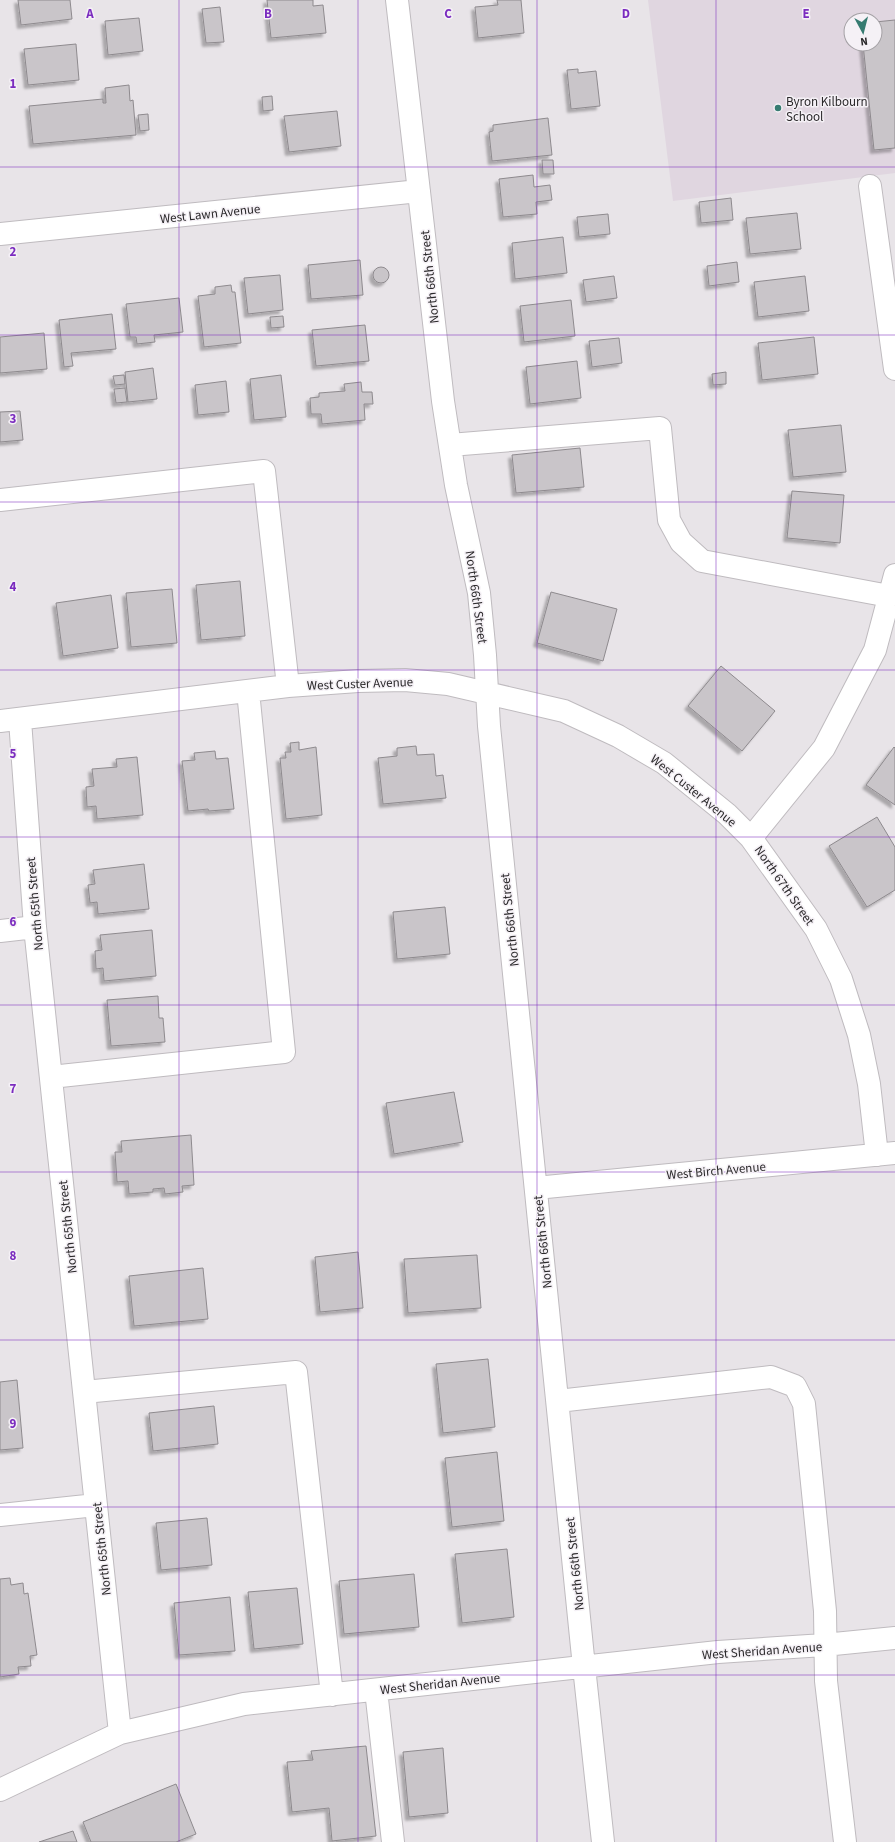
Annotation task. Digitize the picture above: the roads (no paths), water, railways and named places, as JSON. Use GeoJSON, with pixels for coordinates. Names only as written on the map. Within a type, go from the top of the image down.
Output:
{"type":"FeatureCollection","features":[{"type":"Feature","properties":{"kind":"street","name":"North 66th Street"},"geometry":{"type":"LineString","coordinates":[[397,0],[443,401],[456,485],[479,593],[486,655],[489,726],[584,1667],[604,1842]]}},
{"type":"Feature","properties":{"kind":"street"},"geometry":{"type":"LineString","coordinates":[[870,186],[895,369]]}},
{"type":"Feature","properties":{"kind":"street","name":"West Lawn Avenue"},"geometry":{"type":"LineString","coordinates":[[0,234],[419,191]]}},
{"type":"Feature","properties":{"kind":"street"},"geometry":{"type":"LineString","coordinates":[[450,445],[660,428],[668,520],[681,542],[702,560],[892,585]]}},
{"type":"Feature","properties":{"kind":"street"},"geometry":{"type":"LineString","coordinates":[[0,500],[264,471],[288,686]]}},
{"type":"Feature","properties":{"kind":"street","name":"North 67th Street"},"geometry":{"type":"LineString","coordinates":[[886,1154],[859,1035],[841,979],[816,929],[751,838],[824,748],[875,650],[892,585]]}},
{"type":"Feature","properties":{"kind":"street","name":"West Custer Avenue"},"geometry":{"type":"LineString","coordinates":[[10,720],[288,686],[358,681],[405,680],[448,684],[564,712],[618,736],[664,763],[727,814],[751,838]]}},
{"type":"Feature","properties":{"kind":"street"},"geometry":{"type":"LineString","coordinates":[[51,1077],[284,1052],[248,690]]}},
{"type":"Feature","properties":{"kind":"street","name":"North 65th Street"},"geometry":{"type":"LineString","coordinates":[[10,720],[35,926],[120,1733]]}},
{"type":"Feature","properties":{"kind":"street"},"geometry":{"type":"LineString","coordinates":[[0,931],[35,926]]}},
{"type":"Feature","properties":{"kind":"street","name":"West Birch Avenue"},"geometry":{"type":"LineString","coordinates":[[536,1188],[886,1154]]}},
{"type":"Feature","properties":{"kind":"street"},"geometry":{"type":"LineString","coordinates":[[84,1392],[296,1372],[332,1695]]}},
{"type":"Feature","properties":{"kind":"street"},"geometry":{"type":"LineString","coordinates":[[558,1401],[771,1377],[795,1386],[804,1404],[825,1611],[824,1645],[826,1681],[846,1842]]}},
{"type":"Feature","properties":{"kind":"street"},"geometry":{"type":"LineString","coordinates":[[0,1515],[96,1505]]}},
{"type":"Feature","properties":{"kind":"street","name":"West Sheridan Avenue"},"geometry":{"type":"LineString","coordinates":[[0,1790],[120,1733],[244,1704],[718,1652],[824,1645],[895,1638]]}},
{"type":"Feature","properties":{"kind":"street"},"geometry":{"type":"LineString","coordinates":[[376,1690],[393,1842]]}},
{"type":"Feature","properties":{"kind":"place","name":"Byron Kilbourn School"},"geometry":{"type":"Point","coordinates":[778,108]}}]}
